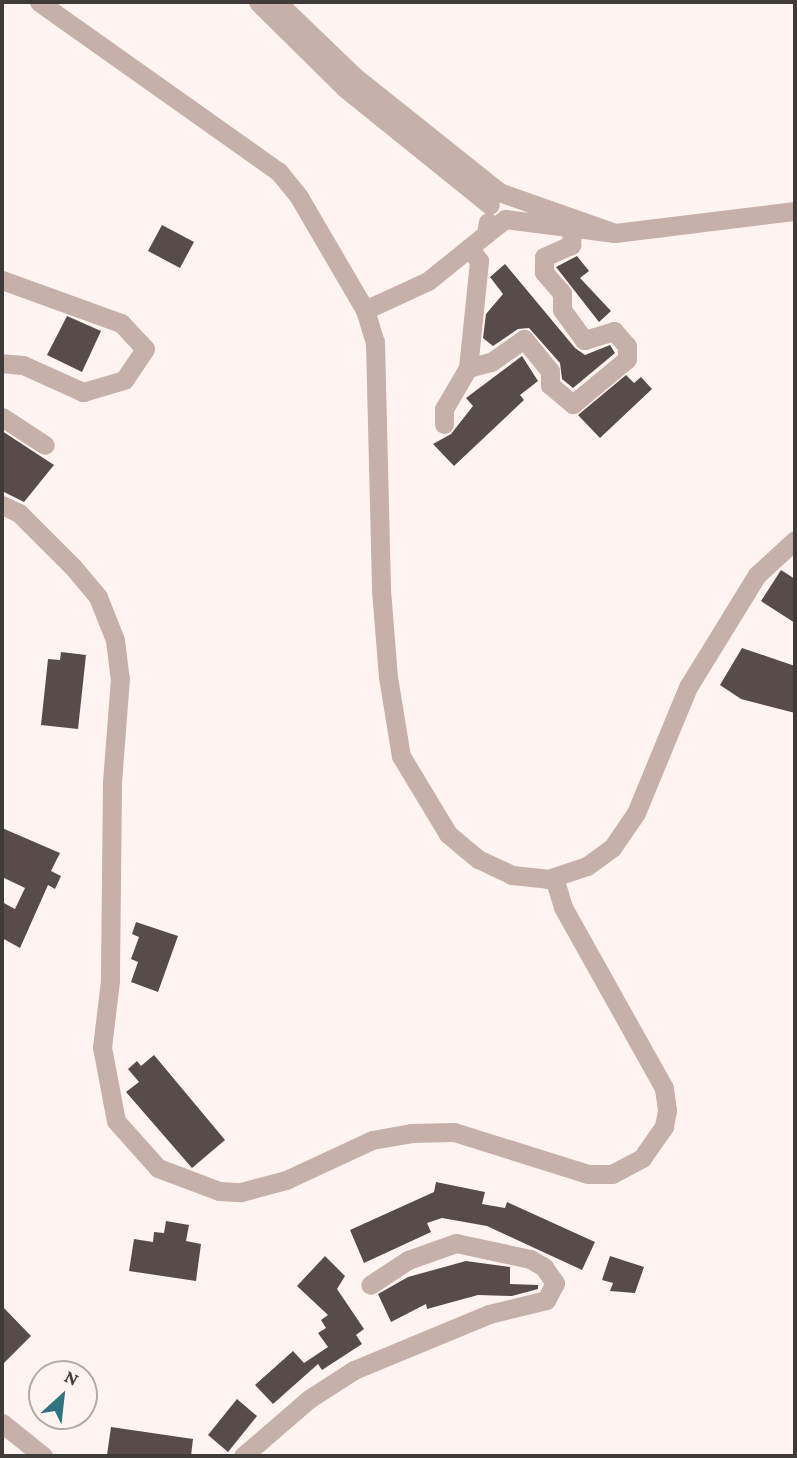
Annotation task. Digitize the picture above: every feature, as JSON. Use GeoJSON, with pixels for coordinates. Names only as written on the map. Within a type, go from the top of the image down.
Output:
{"type":"FeatureCollection","features":[{"type":"Feature","properties":{"kind":"street"},"geometry":{"type":"LineString","coordinates":[[39,2],[279,173],[299,197],[365,310],[375,342],[381,590],[388,677],[401,756],[448,834],[478,859],[512,875],[554,877],[587,866],[612,848],[636,813],[688,687],[757,575],[795,540]]}},
{"type":"Feature","properties":{"kind":"street"},"geometry":{"type":"LineString","coordinates":[[258,2],[345,88],[494,198],[615,233]]}},
{"type":"Feature","properties":{"kind":"street"},"geometry":{"type":"LineString","coordinates":[[277,2],[355,77],[494,198]]}},
{"type":"Feature","properties":{"kind":"street"},"geometry":{"type":"LineString","coordinates":[[486,234],[494,198]]}},
{"type":"Feature","properties":{"kind":"street"},"geometry":{"type":"LineString","coordinates":[[365,310],[428,281],[505,219],[615,233],[795,211]]}},
{"type":"Feature","properties":{"kind":"street"},"geometry":{"type":"LineString","coordinates":[[468,368],[491,362],[524,339],[550,371],[550,385],[573,404],[589,395],[627,359],[627,346],[614,331],[584,340],[562,310],[562,293],[544,272],[544,257],[571,245],[572,229]]}},
{"type":"Feature","properties":{"kind":"street"},"geometry":{"type":"LineString","coordinates":[[444,425],[444,409],[468,368],[479,261],[470,248]]}},
{"type":"Feature","properties":{"kind":"street"},"geometry":{"type":"LineString","coordinates":[[2,280],[121,323],[145,349],[124,380],[83,392],[23,365],[2,363]]}},
{"type":"Feature","properties":{"kind":"street"},"geometry":{"type":"LineString","coordinates":[[2,417],[45,445]]}},
{"type":"Feature","properties":{"kind":"street"},"geometry":{"type":"LineString","coordinates":[[2,505],[19,513],[73,567],[98,597],[115,640],[120,678],[112,783],[110,981],[102,1047],[116,1121],[128,1140],[158,1168],[219,1191],[241,1192],[286,1180],[372,1140],[454,1132],[587,1174],[612,1174],[635,1163],[656,1143],[664,1126],[667,1110],[664,1088],[651,1059],[575,930],[554,877]]}},
{"type":"Feature","properties":{"kind":"street"},"geometry":{"type":"LineString","coordinates":[[243,1456],[309,1399],[354,1370],[489,1314],[546,1300],[555,1283],[544,1267],[530,1259],[456,1243],[408,1260],[370,1285]]}},
{"type":"Feature","properties":{"kind":"street"},"geometry":{"type":"LineString","coordinates":[[2,1423],[43,1456]]}},
{"type":"Feature","properties":{"kind":"building"},"geometry":{"type":"Polygon","coordinates":[[[162,225],[194,242],[180,268],[148,251],[162,225]]]}},
{"type":"Feature","properties":{"kind":"building"},"geometry":{"type":"Polygon","coordinates":[[[577,256],[589,271],[580,278],[611,311],[599,322],[556,267],[577,256]]]}},
{"type":"Feature","properties":{"kind":"building"},"geometry":{"type":"Polygon","coordinates":[[[505,264],[575,348],[585,355],[610,345],[615,353],[573,388],[562,379],[560,363],[529,328],[518,329],[493,346],[483,338],[486,314],[503,294],[490,277],[505,264]]]}},
{"type":"Feature","properties":{"kind":"building"},"geometry":{"type":"Polygon","coordinates":[[[67,316],[101,331],[82,372],[47,355],[67,316]]]}},
{"type":"Feature","properties":{"kind":"building"},"geometry":{"type":"Polygon","coordinates":[[[522,356],[538,381],[520,395],[524,400],[454,466],[433,444],[451,434],[473,406],[466,398],[522,356]]]}},
{"type":"Feature","properties":{"kind":"building"},"geometry":{"type":"Polygon","coordinates":[[[626,375],[634,383],[641,377],[652,389],[600,438],[578,415],[626,375]]]}},
{"type":"Feature","properties":{"kind":"building"},"geometry":{"type":"Polygon","coordinates":[[[2,431],[54,465],[24,502],[2,491],[2,431]]]}},
{"type":"Feature","properties":{"kind":"building"},"geometry":{"type":"Polygon","coordinates":[[[781,570],[795,579],[795,623],[761,601],[781,570]]]}},
{"type":"Feature","properties":{"kind":"building"},"geometry":{"type":"Polygon","coordinates":[[[742,648],[795,666],[795,713],[741,699],[720,685],[742,648]]]}},
{"type":"Feature","properties":{"kind":"building"},"geometry":{"type":"Polygon","coordinates":[[[61,652],[86,655],[78,729],[41,725],[48,659],[60,660],[61,652]]]}},
{"type":"Feature","properties":{"kind":"building"},"geometry":{"type":"Polygon","coordinates":[[[2,828],[60,853],[51,871],[61,876],[55,889],[48,885],[20,948],[2,938],[2,902],[15,909],[25,888],[2,877],[2,828]]]}},
{"type":"Feature","properties":{"kind":"building"},"geometry":{"type":"Polygon","coordinates":[[[136,922],[178,936],[158,992],[131,982],[138,962],[131,959],[139,937],[132,934],[136,922]]]}},
{"type":"Feature","properties":{"kind":"building"},"geometry":{"type":"Polygon","coordinates":[[[154,1055],[225,1140],[192,1168],[126,1092],[139,1082],[128,1069],[137,1061],[141,1066],[154,1055]]]}},
{"type":"Feature","properties":{"kind":"building"},"geometry":{"type":"Polygon","coordinates":[[[436,1182],[485,1192],[482,1204],[505,1208],[507,1202],[595,1242],[582,1270],[487,1226],[442,1218],[427,1223],[431,1232],[364,1263],[350,1230],[434,1192],[436,1182]]]}},
{"type":"Feature","properties":{"kind":"building"},"geometry":{"type":"Polygon","coordinates":[[[166,1221],[189,1225],[186,1241],[201,1244],[196,1281],[129,1271],[134,1239],[153,1242],[154,1232],[164,1233],[166,1221]]]}},
{"type":"Feature","properties":{"kind":"building"},"geometry":{"type":"Polygon","coordinates":[[[325,1256],[345,1276],[337,1289],[364,1329],[356,1335],[362,1344],[322,1370],[318,1364],[273,1404],[255,1385],[293,1351],[304,1363],[328,1347],[318,1333],[326,1328],[321,1320],[328,1315],[297,1286],[325,1256]]]}},
{"type":"Feature","properties":{"kind":"building"},"geometry":{"type":"Polygon","coordinates":[[[610,1256],[644,1267],[635,1293],[610,1291],[613,1283],[602,1280],[610,1256]]]}},
{"type":"Feature","properties":{"kind":"building"},"geometry":{"type":"Polygon","coordinates":[[[466,1261],[510,1267],[510,1284],[538,1285],[538,1289],[512,1296],[478,1295],[427,1309],[426,1304],[391,1322],[378,1294],[408,1277],[466,1261]]]}},
{"type":"Feature","properties":{"kind":"building"},"geometry":{"type":"Polygon","coordinates":[[[2,1306],[31,1336],[2,1365],[2,1306]]]}},
{"type":"Feature","properties":{"kind":"building"},"geometry":{"type":"Polygon","coordinates":[[[237,1399],[257,1416],[228,1452],[208,1435],[237,1399]]]}},
{"type":"Feature","properties":{"kind":"building"},"geometry":{"type":"Polygon","coordinates":[[[111,1427],[193,1439],[191,1456],[107,1455],[111,1427]]]}}]}
